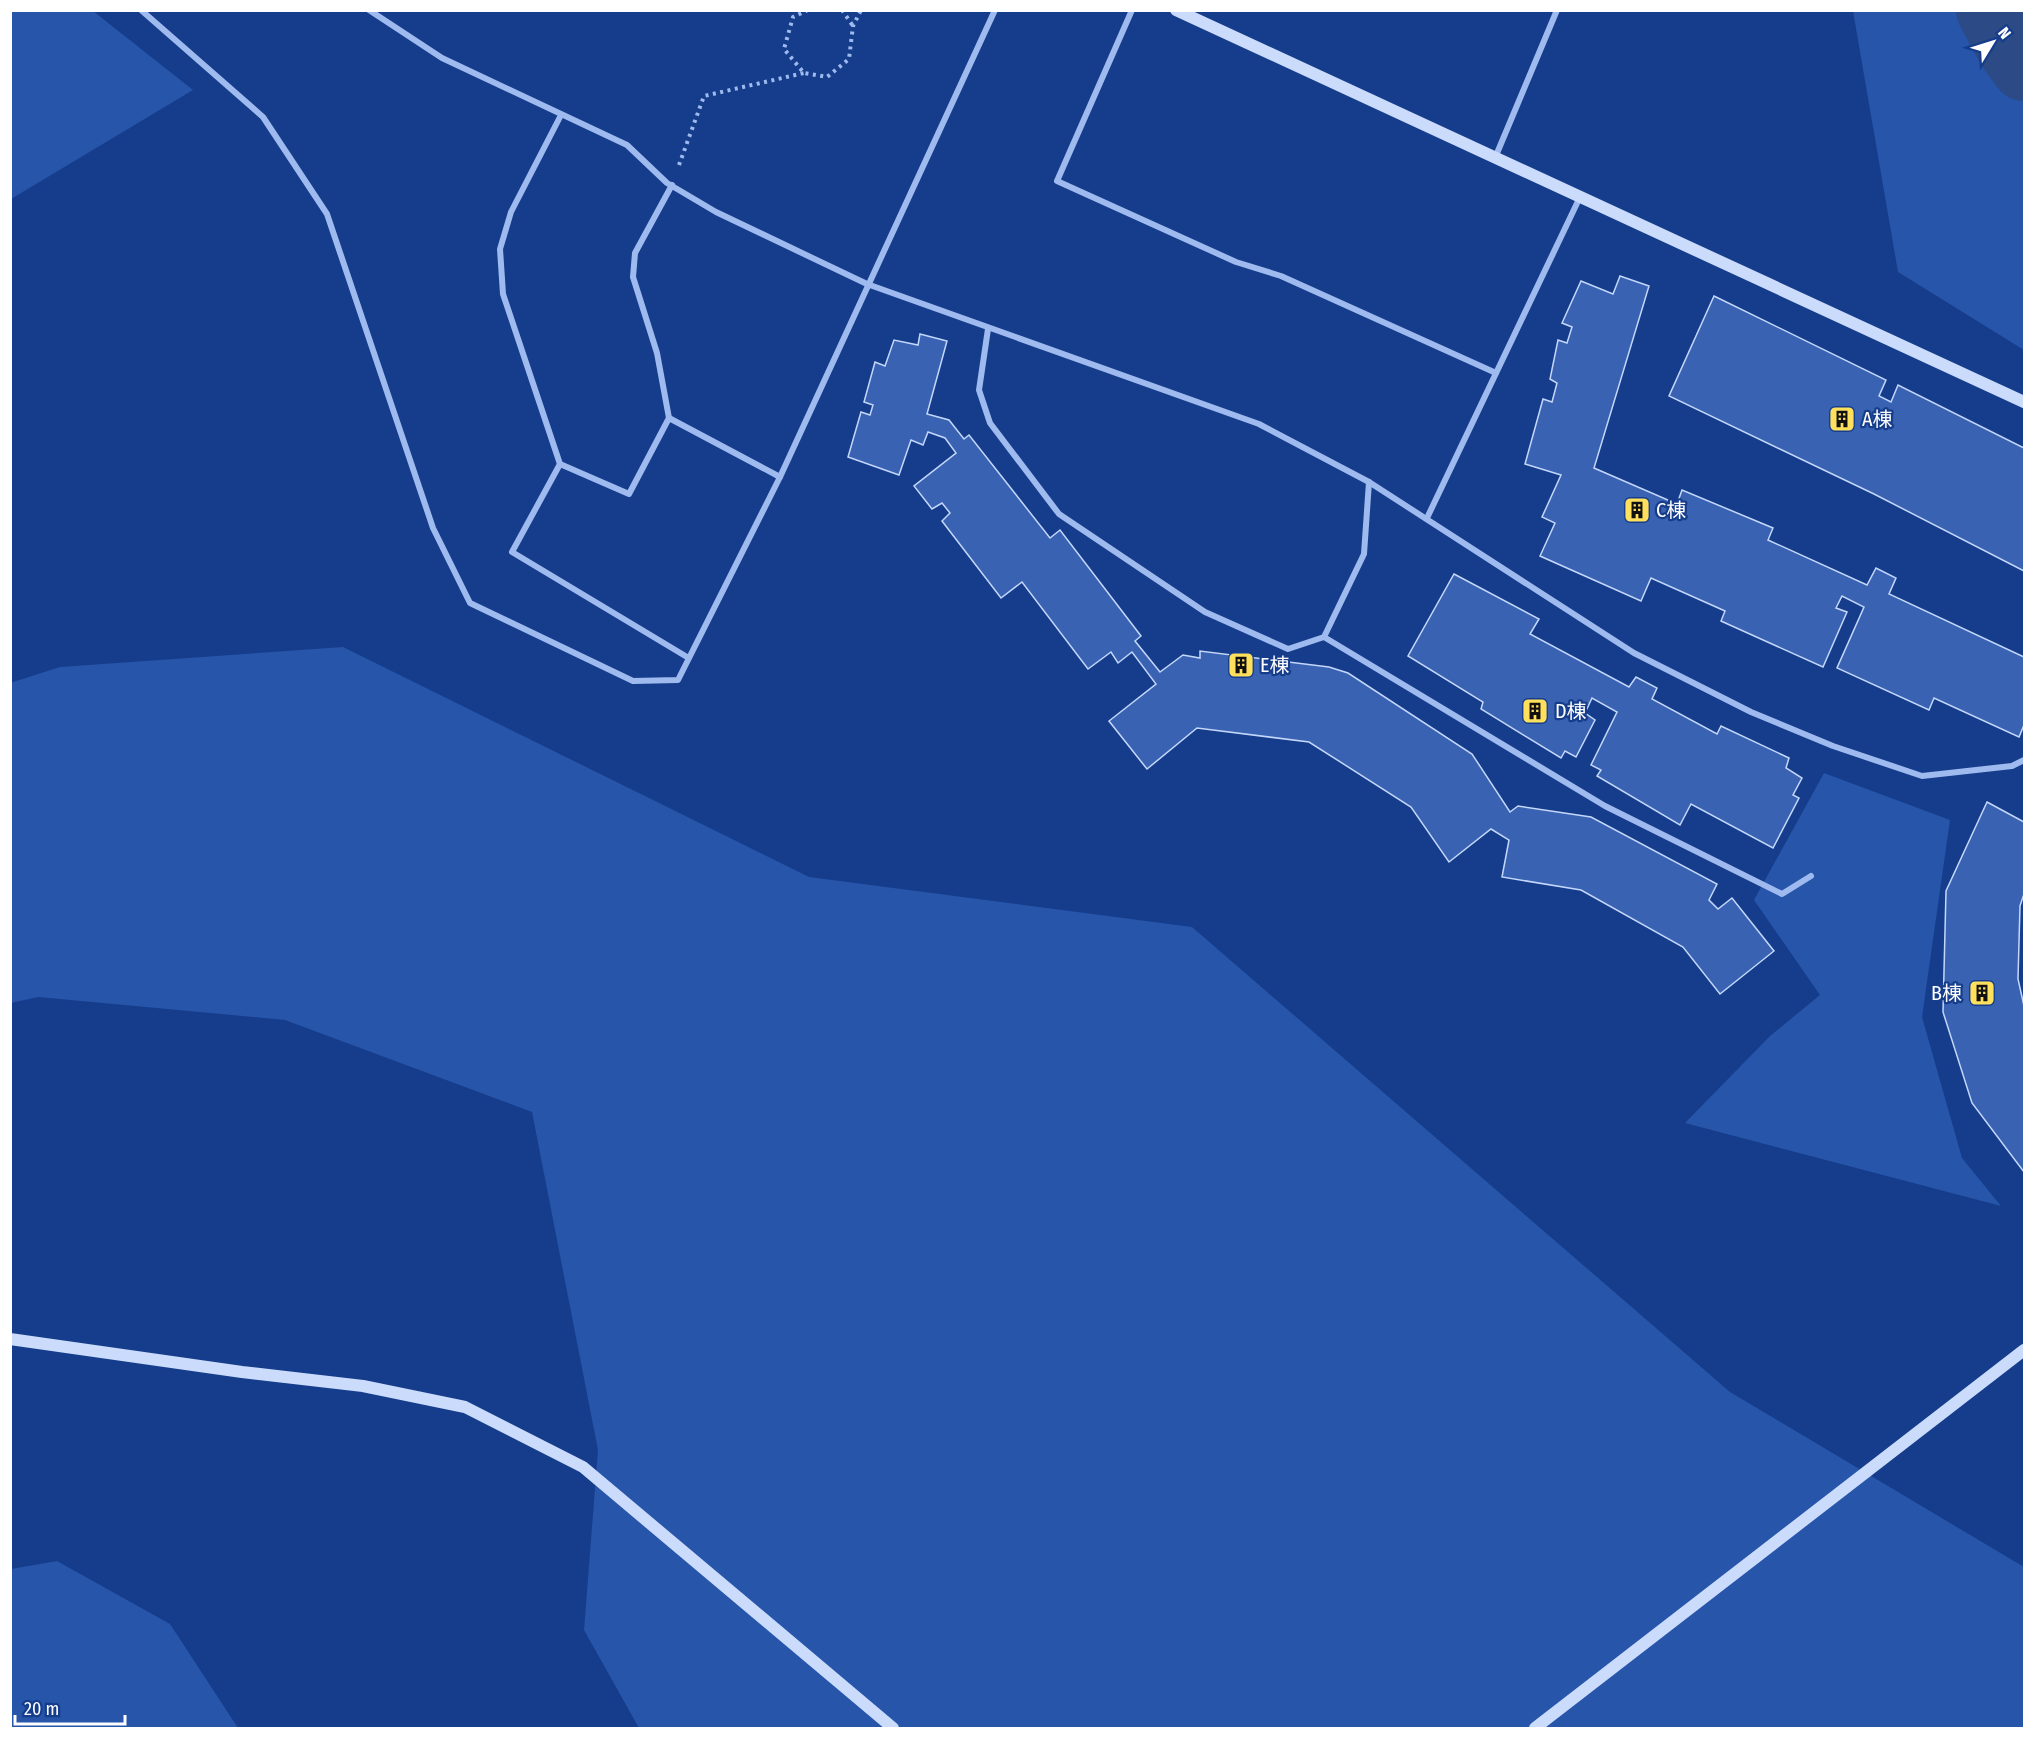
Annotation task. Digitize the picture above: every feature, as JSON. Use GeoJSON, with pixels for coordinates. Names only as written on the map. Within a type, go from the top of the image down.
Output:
{"type":"FeatureCollection","features":[{"type":"Feature","properties":{"kind":"street"},"geometry":{"type":"LineString","coordinates":[[141,10],[263,117],[327,214],[433,528],[470,603],[633,681],[678,680],[687,657],[780,477],[995,10]]}},
{"type":"Feature","properties":{"kind":"street"},"geometry":{"type":"LineString","coordinates":[[369,10],[442,58],[627,145],[672,185],[716,212],[867,284],[1259,424],[1370,482],[1634,653],[1751,712],[1833,746],[1922,776],[2012,766],[2025,760]]}},
{"type":"Feature","properties":{"kind":"street"},"geometry":{"type":"LineString","coordinates":[[1132,10],[1057,181],[1236,262],[1281,276],[1496,373]]}},
{"type":"Feature","properties":{"kind":"street"},"geometry":{"type":"LineString","coordinates":[[1176,10],[2025,402]]}},
{"type":"Feature","properties":{"kind":"street"},"geometry":{"type":"LineString","coordinates":[[1495,158],[1557,10]]}},
{"type":"Feature","properties":{"kind":"street"},"geometry":{"type":"LineString","coordinates":[[561,115],[510,212],[500,249],[503,294],[560,464],[512,552],[687,657]]}},
{"type":"Feature","properties":{"kind":"street"},"geometry":{"type":"LineString","coordinates":[[560,464],[629,494],[669,418],[657,353],[633,277],[635,253],[672,185]]}},
{"type":"Feature","properties":{"kind":"street"},"geometry":{"type":"LineString","coordinates":[[1427,518],[1580,197]]}},
{"type":"Feature","properties":{"kind":"street"},"geometry":{"type":"LineString","coordinates":[[988,329],[979,390],[990,423],[1059,514],[1205,612],[1288,649],[1324,637],[1364,554],[1370,482]]}},
{"type":"Feature","properties":{"kind":"street"},"geometry":{"type":"LineString","coordinates":[[669,418],[780,477]]}},
{"type":"Feature","properties":{"kind":"street"},"geometry":{"type":"LineString","coordinates":[[1324,637],[1605,806],[1782,894],[1811,876]]}},
{"type":"Feature","properties":{"kind":"street"},"geometry":{"type":"LineString","coordinates":[[10,1339],[242,1372],[363,1386],[465,1407],[583,1467],[893,1728]]}},
{"type":"Feature","properties":{"kind":"street"},"geometry":{"type":"LineString","coordinates":[[1535,1728],[2025,1350]]}},
{"type":"Feature","properties":{"kind":"path"},"geometry":{"type":"LineString","coordinates":[[804,73],[784,49],[793,17],[808,10]]}},
{"type":"Feature","properties":{"kind":"path"},"geometry":{"type":"LineString","coordinates":[[842,10],[853,26]]}},
{"type":"Feature","properties":{"kind":"path"},"geometry":{"type":"LineString","coordinates":[[672,185],[704,96],[804,73],[827,77],[849,59],[853,26],[861,10]]}},
{"type":"Feature","properties":{"kind":"shaded area"},"geometry":{"type":"Polygon","coordinates":[[[10,11],[93,11],[193,90],[11,199],[10,11]]]}},
{"type":"Feature","properties":{"kind":"shaded area"},"geometry":{"type":"Polygon","coordinates":[[[1853,11],[1974,11],[2024,97],[2024,350],[1898,272],[1853,11]]]}},
{"type":"Feature","properties":{"kind":"shaded area"},"geometry":{"type":"Polygon","coordinates":[[[343,647],[809,877],[1192,927],[1730,1392],[2024,1567],[2024,1728],[639,1728],[584,1630],[598,1450],[532,1112],[285,1020],[38,997],[11,1003],[10,683],[60,667],[343,647]]]}},
{"type":"Feature","properties":{"kind":"shaded area"},"geometry":{"type":"Polygon","coordinates":[[[1824,773],[1950,820],[1922,1017],[1962,1158],[2001,1206],[1685,1123],[1770,1036],[1820,995],[1754,900],[1824,773]]]}},
{"type":"Feature","properties":{"kind":"shaded area"},"geometry":{"type":"Polygon","coordinates":[[[57,1561],[170,1624],[238,1728],[11,1728],[11,1569],[57,1561]]]}},
{"type":"Feature","properties":{"kind":"building","name":"C棟"},"geometry":{"type":"Polygon","coordinates":[[[1620,276],[1649,286],[1594,468],[1677,504],[1682,490],[1773,528],[1768,540],[1867,585],[1876,568],[1896,578],[1889,594],[2024,657],[2024,725],[2019,737],[1934,698],[1929,710],[1837,668],[1864,607],[1842,596],[1836,608],[1847,612],[1823,667],[1721,621],[1725,611],[1651,578],[1641,601],[1540,556],[1555,523],[1542,517],[1561,475],[1525,464],[1543,399],[1552,402],[1557,383],[1550,379],[1558,340],[1567,343],[1572,327],[1562,323],[1581,281],[1613,294],[1620,276]]]}},
{"type":"Feature","properties":{"kind":"building","name":"A棟"},"geometry":{"type":"Polygon","coordinates":[[[1714,296],[1886,380],[1879,396],[1891,402],[1898,385],[2024,448],[2024,571],[1874,494],[1669,396],[1714,296]]]}},
{"type":"Feature","properties":{"kind":"building","name":"E棟"},"geometry":{"type":"Polygon","coordinates":[[[920,334],[947,341],[927,414],[949,420],[964,439],[969,435],[1050,538],[1060,530],[1141,636],[1135,641],[1160,672],[1183,655],[1200,658],[1200,651],[1329,667],[1348,673],[1472,754],[1510,812],[1518,806],[1591,817],[1717,884],[1709,900],[1718,909],[1732,898],[1774,951],[1720,994],[1683,947],[1581,890],[1502,877],[1509,840],[1491,829],[1449,862],[1411,807],[1309,742],[1197,728],[1147,769],[1109,721],[1156,684],[1132,652],[1118,663],[1111,652],[1088,669],[1022,582],[1001,598],[942,521],[950,513],[942,503],[932,509],[914,486],[956,453],[945,438],[928,432],[923,445],[911,440],[899,475],[848,457],[861,412],[870,415],[873,405],[864,402],[875,362],[885,366],[894,340],[918,345],[920,334]]]}},
{"type":"Feature","properties":{"kind":"building","name":"D棟"},"geometry":{"type":"Polygon","coordinates":[[[1454,574],[1539,619],[1530,634],[1629,687],[1636,677],[1657,688],[1652,699],[1717,734],[1721,726],[1789,758],[1786,768],[1802,778],[1793,795],[1799,798],[1773,848],[1691,804],[1680,825],[1597,776],[1601,770],[1591,765],[1617,712],[1592,698],[1585,713],[1595,720],[1576,757],[1565,751],[1561,758],[1481,709],[1483,702],[1408,656],[1454,574]]]}},
{"type":"Feature","properties":{"kind":"building","name":"B棟"},"geometry":{"type":"Polygon","coordinates":[[[1987,802],[2024,822],[2024,894],[2020,906],[2018,979],[2024,1006],[2024,1172],[1972,1103],[1943,1012],[1946,891],[1987,802]]]}},
{"type":"Feature","properties":{"kind":"waterway"},"geometry":{"type":"LineString","coordinates":[[1989,10],[2010,49],[2024,68]]}},
{"type":"Feature","properties":{"kind":"place","name":"A棟"},"geometry":{"type":"Point","coordinates":[1842,419]}},
{"type":"Feature","properties":{"kind":"place","name":"C棟"},"geometry":{"type":"Point","coordinates":[1637,510]}},
{"type":"Feature","properties":{"kind":"place","name":"E棟"},"geometry":{"type":"Point","coordinates":[1241,665]}},
{"type":"Feature","properties":{"kind":"place","name":"D棟"},"geometry":{"type":"Point","coordinates":[1535,711]}},
{"type":"Feature","properties":{"kind":"place","name":"B棟"},"geometry":{"type":"Point","coordinates":[1982,993]}}]}
